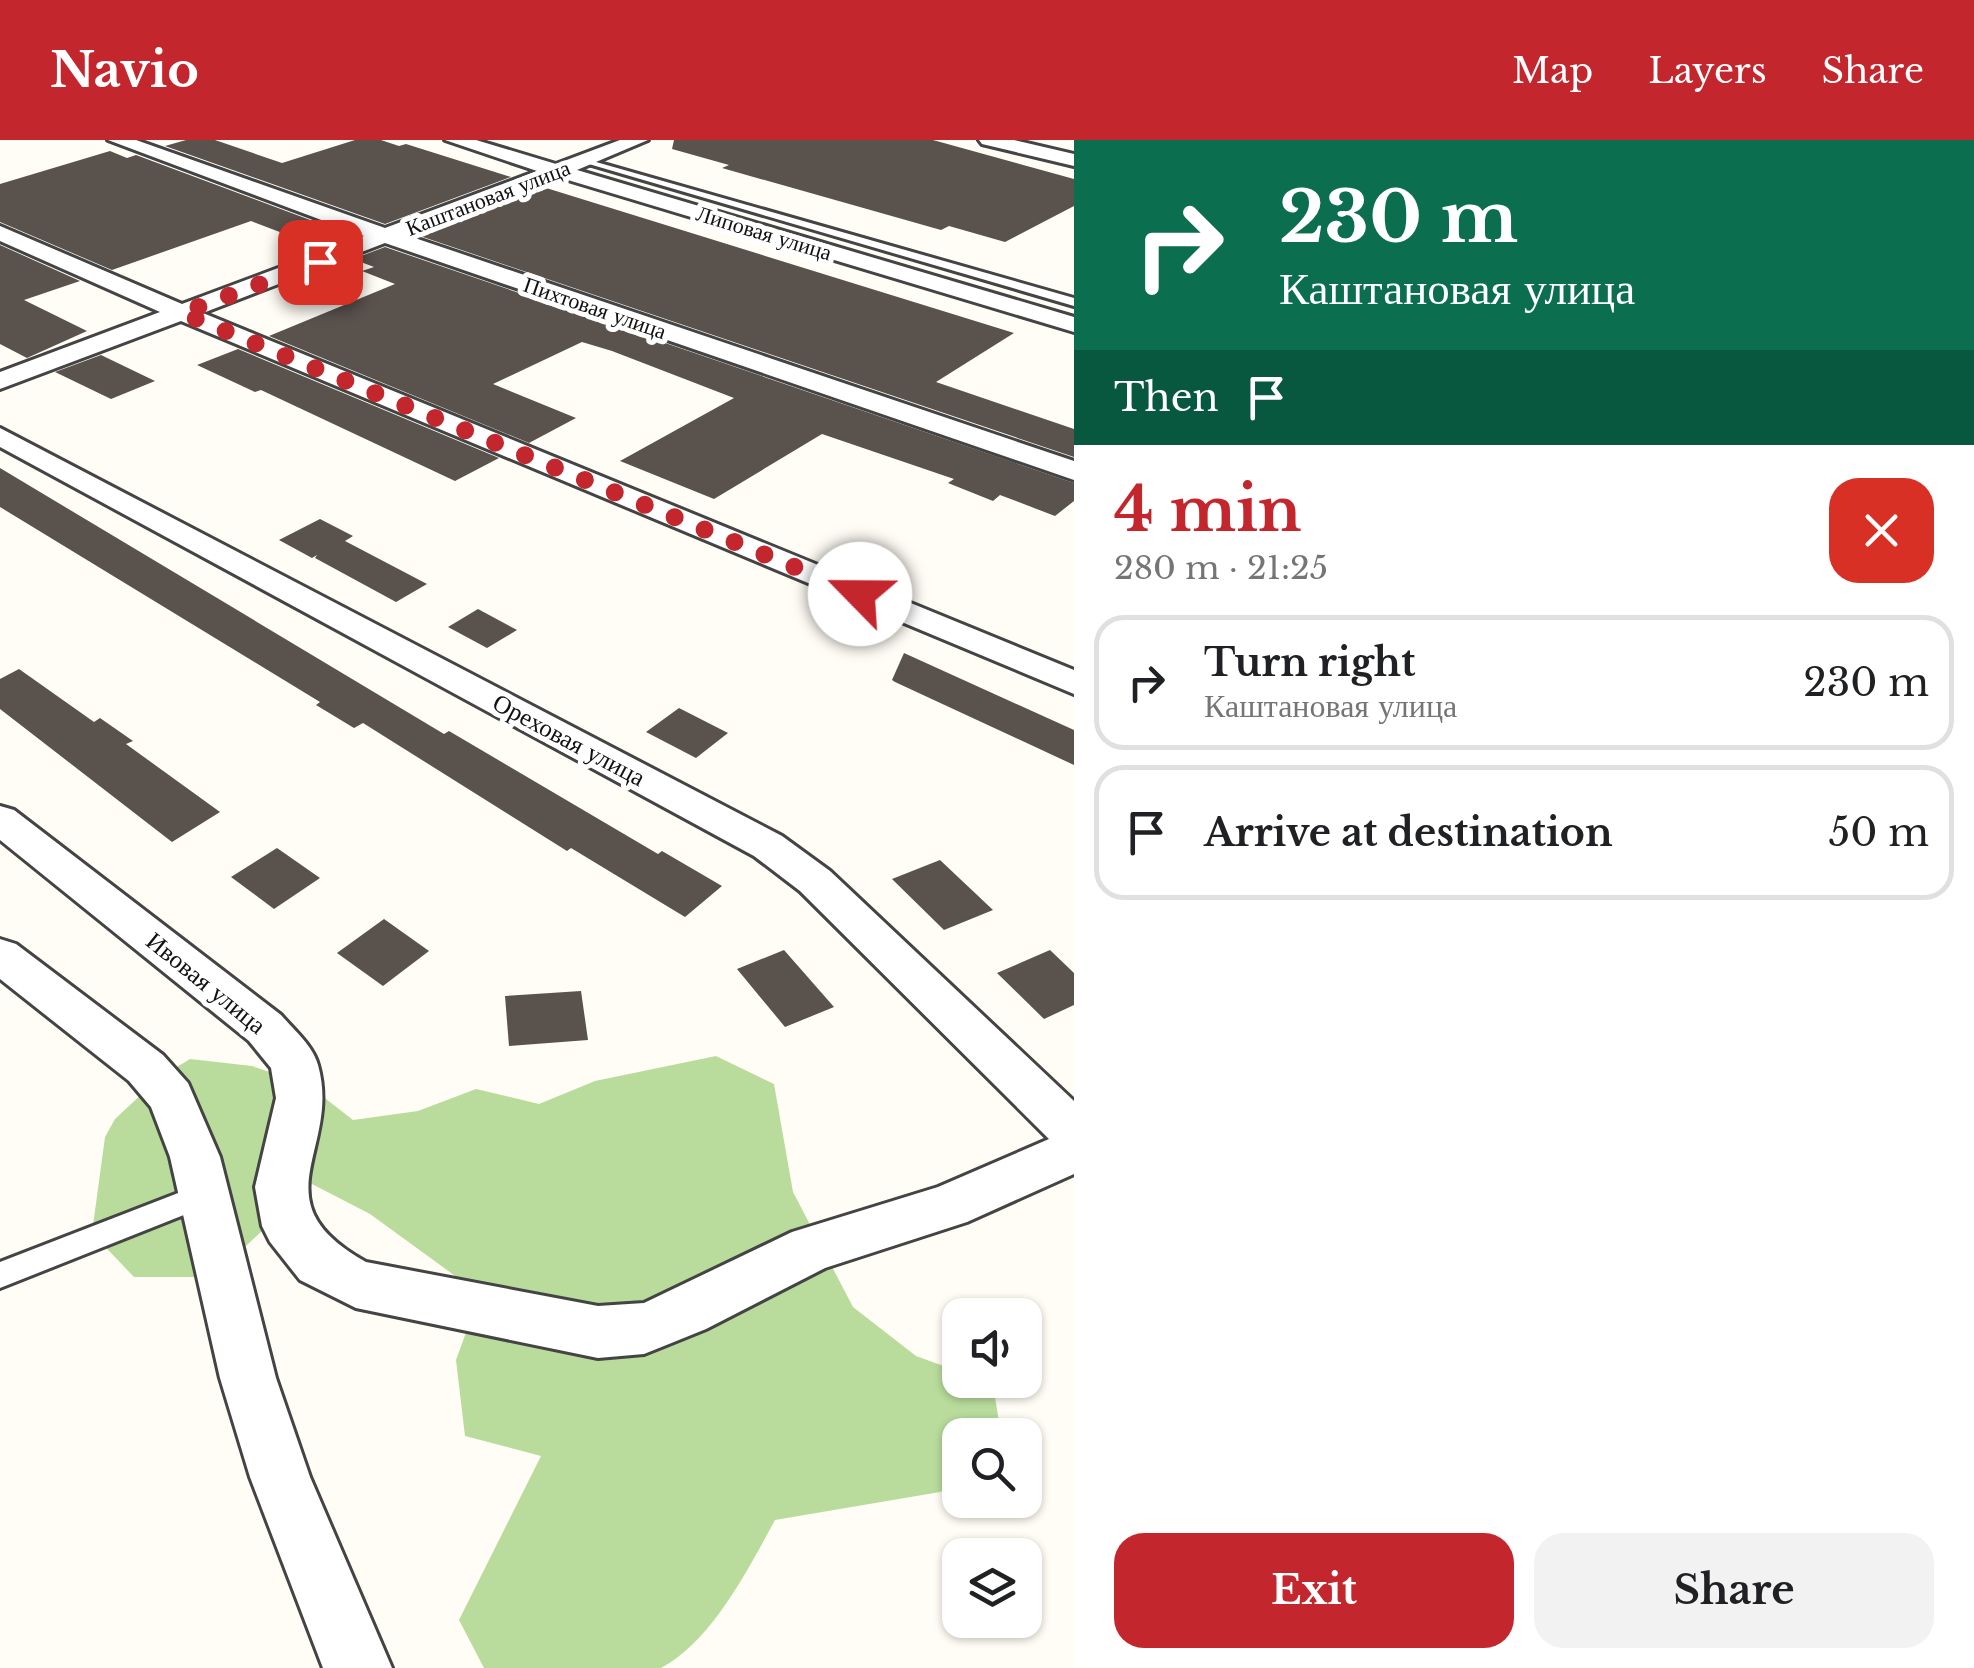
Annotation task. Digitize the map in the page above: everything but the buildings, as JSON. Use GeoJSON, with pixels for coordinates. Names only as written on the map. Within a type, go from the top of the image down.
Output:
{"type":"FeatureCollection","features":[{"type":"Feature","properties":{"kind":"street","name":"Пихтовая улица"},"geometry":{"type":"LineString","coordinates":[[118,140],[388,237],[1074,471]]}},
{"type":"Feature","properties":{"kind":"street","name":"Липовая улица"},"geometry":{"type":"LineString","coordinates":[[454,140],[1074,326]]}},
{"type":"Feature","properties":{"kind":"street","name":"Каштановая улица"},"geometry":{"type":"LineString","coordinates":[[0,381],[638,140]]}},
{"type":"Feature","properties":{"kind":"street"},"geometry":{"type":"LineString","coordinates":[[988,140],[1074,160]]}},
{"type":"Feature","properties":{"kind":"street"},"geometry":{"type":"LineString","coordinates":[[0,233],[182,313],[1074,684]]}},
{"type":"Feature","properties":{"kind":"street","name":"Ореховая улица"},"geometry":{"type":"LineString","coordinates":[[0,436],[768,846],[815,882],[1074,1132]]}},
{"type":"Feature","properties":{"kind":"street","name":"Ивовая улица"},"geometry":{"type":"LineString","coordinates":[[0,819],[265,1028],[294,1062],[300,1098],[281,1187],[288,1226],[319,1263],[356,1284],[598,1332],[644,1328],[687,1311],[811,1249],[949,1206],[1074,1151]]}},
{"type":"Feature","properties":{"kind":"street"},"geometry":{"type":"LineString","coordinates":[[0,955],[146,1068],[171,1097],[195,1158],[248,1378],[280,1477],[347,1647],[360,1668]]}},
{"type":"Feature","properties":{"kind":"lane"},"geometry":{"type":"LineString","coordinates":[[586,160],[1074,302]]}},
{"type":"Feature","properties":{"kind":"lane"},"geometry":{"type":"LineString","coordinates":[[0,1275],[204,1195]]}},
{"type":"Feature","properties":{"kind":"green space"},"geometry":{"type":"Polygon","coordinates":[[[716,1056],[774,1084],[793,1192],[853,1307],[916,1356],[942,1365],[942,1398],[995,1398],[998,1418],[942,1418],[940,1492],[775,1520],[741,1581],[712,1622],[697,1640],[661,1668],[484,1668],[459,1620],[541,1456],[465,1436],[456,1360],[480,1294],[370,1214],[312,1184],[213,1277],[134,1277],[92,1233],[105,1137],[115,1119],[159,1078],[190,1059],[252,1066],[308,1085],[353,1120],[418,1111],[476,1089],[539,1104],[595,1081],[716,1056]]]}},
{"type":"Feature","properties":{"kind":"route"},"geometry":{"type":"LineString","coordinates":[[320,262],[182,313],[860,594]]}}]}
